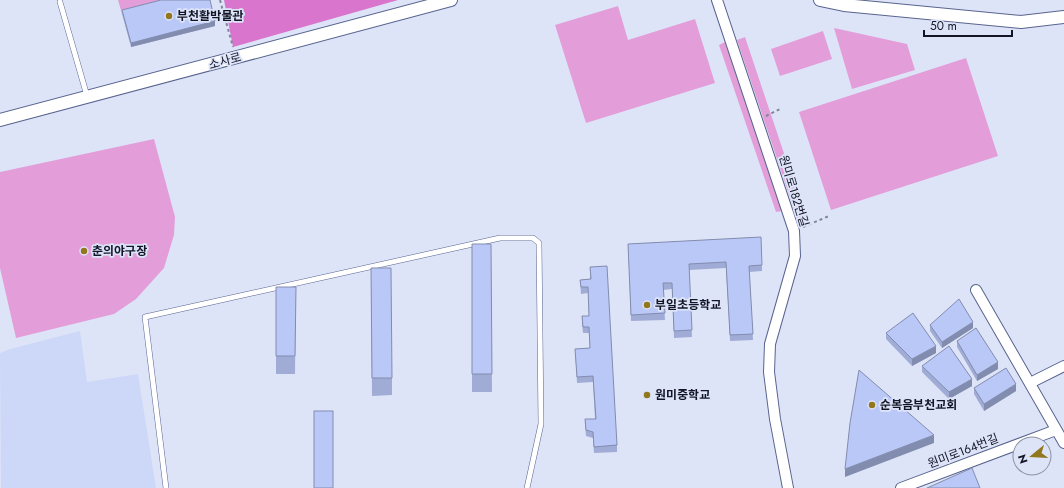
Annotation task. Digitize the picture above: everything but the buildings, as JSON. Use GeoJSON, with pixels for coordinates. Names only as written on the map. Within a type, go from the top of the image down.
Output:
{"type":"FeatureCollection","features":[{"type":"Feature","properties":{"kind":"street","name":"소사로"},"geometry":{"type":"LineString","coordinates":[[0,120],[450,0]]}},
{"type":"Feature","properties":{"kind":"street","name":"원미로182번길"},"geometry":{"type":"LineString","coordinates":[[717,0],[794,230],[795,256],[770,344],[769,372],[775,419],[788,488]]}},
{"type":"Feature","properties":{"kind":"street"},"geometry":{"type":"LineString","coordinates":[[820,0],[844,5],[1021,22],[1064,17]]}},
{"type":"Feature","properties":{"kind":"street"},"geometry":{"type":"LineString","coordinates":[[976,290],[1064,443]]}},
{"type":"Feature","properties":{"kind":"street"},"geometry":{"type":"LineString","coordinates":[[1030,383],[1064,366]]}},
{"type":"Feature","properties":{"kind":"street","name":"원미로164번길"},"geometry":{"type":"LineString","coordinates":[[901,488],[1056,430]]}},
{"type":"Feature","properties":{"kind":"lane"},"geometry":{"type":"LineString","coordinates":[[60,2],[87,97]]}},
{"type":"Feature","properties":{"kind":"lane"},"geometry":{"type":"LineString","coordinates":[[166,488],[145,317],[500,238],[533,238],[539,243],[541,424],[527,488]]}},
{"type":"Feature","properties":{"kind":"path"},"geometry":{"type":"LineString","coordinates":[[220,0],[236,58]]}},
{"type":"Feature","properties":{"kind":"path"},"geometry":{"type":"LineString","coordinates":[[758,120],[782,108]]}},
{"type":"Feature","properties":{"kind":"path"},"geometry":{"type":"LineString","coordinates":[[794,230],[829,216]]}},
{"type":"Feature","properties":{"kind":"shaded area"},"geometry":{"type":"Polygon","coordinates":[[[118,0],[178,0],[122,14],[118,0]]]}},
{"type":"Feature","properties":{"kind":"shaded area"},"geometry":{"type":"Polygon","coordinates":[[[224,0],[398,0],[233,47],[224,0]]]}},
{"type":"Feature","properties":{"kind":"shaded area"},"geometry":{"type":"Polygon","coordinates":[[[618,6],[628,40],[695,19],[715,83],[586,123],[555,25],[618,6]]]}},
{"type":"Feature","properties":{"kind":"shaded area"},"geometry":{"type":"Polygon","coordinates":[[[834,28],[907,44],[915,70],[852,89],[834,28]]]}},
{"type":"Feature","properties":{"kind":"shaded area"},"geometry":{"type":"Polygon","coordinates":[[[823,31],[832,59],[780,76],[771,49],[823,31]]]}},
{"type":"Feature","properties":{"kind":"shaded area"},"geometry":{"type":"Polygon","coordinates":[[[745,37],[805,216],[797,218],[737,40],[745,37]]]}},
{"type":"Feature","properties":{"kind":"shaded area"},"geometry":{"type":"Polygon","coordinates":[[[725,42],[782,211],[776,212],[719,45],[725,42]]]}},
{"type":"Feature","properties":{"kind":"shaded area"},"geometry":{"type":"Polygon","coordinates":[[[966,58],[998,156],[831,210],[799,112],[966,58]]]}},
{"type":"Feature","properties":{"kind":"shaded area","name":"춘의야구장"},"geometry":{"type":"Polygon","coordinates":[[[154,139],[175,217],[174,235],[164,268],[136,299],[114,314],[16,338],[0,268],[0,172],[154,139]]]}},
{"type":"Feature","properties":{"kind":"shaded area"},"geometry":{"type":"Polygon","coordinates":[[[80,331],[87,382],[138,374],[156,488],[1,488],[0,353],[10,349],[80,331]]]}},
{"type":"Feature","properties":{"kind":"place","name":"부천활박물관"},"geometry":{"type":"Point","coordinates":[169,16]}},
{"type":"Feature","properties":{"kind":"place","name":"춘의야구장"},"geometry":{"type":"Point","coordinates":[84,251]}},
{"type":"Feature","properties":{"kind":"place","name":"부일초등학교"},"geometry":{"type":"Point","coordinates":[647,305]}},
{"type":"Feature","properties":{"kind":"place","name":"원미중학교"},"geometry":{"type":"Point","coordinates":[647,395]}},
{"type":"Feature","properties":{"kind":"place","name":"순복음부천교회"},"geometry":{"type":"Point","coordinates":[872,405]}}]}
